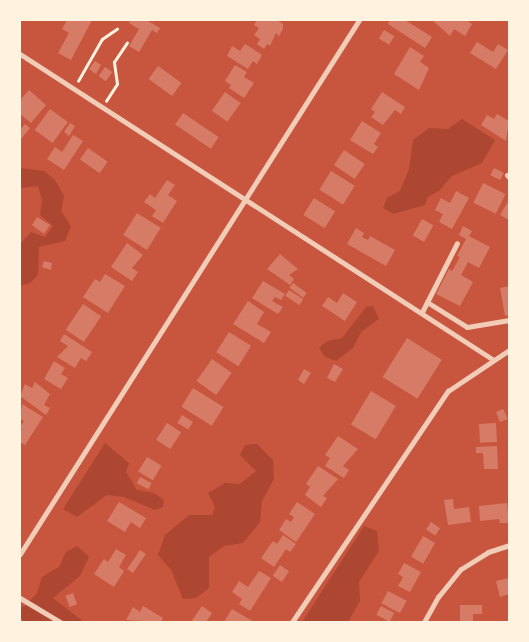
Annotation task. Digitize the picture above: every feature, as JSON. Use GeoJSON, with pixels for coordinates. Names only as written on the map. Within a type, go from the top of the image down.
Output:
{"type":"FeatureCollection","features":[{"type":"Feature","properties":{"kind":"street"},"geometry":{"type":"LineString","coordinates":[[20,554],[359,20]]}},
{"type":"Feature","properties":{"kind":"street"},"geometry":{"type":"LineString","coordinates":[[20,54],[246,197],[492,359]]}},
{"type":"Feature","properties":{"kind":"street"},"geometry":{"type":"LineString","coordinates":[[422,312],[457,243]]}},
{"type":"Feature","properties":{"kind":"street"},"geometry":{"type":"LineString","coordinates":[[427,302],[467,327],[509,320]]}},
{"type":"Feature","properties":{"kind":"street"},"geometry":{"type":"LineString","coordinates":[[292,622],[448,391],[492,359],[509,350]]}},
{"type":"Feature","properties":{"kind":"street"},"geometry":{"type":"LineString","coordinates":[[424,622],[438,597],[461,570],[488,552],[509,545]]}},
{"type":"Feature","properties":{"kind":"street"},"geometry":{"type":"LineString","coordinates":[[20,598],[60,622]]}},
{"type":"Feature","properties":{"kind":"path"},"geometry":{"type":"LineString","coordinates":[[73,88],[102,39],[117,29]]}},
{"type":"Feature","properties":{"kind":"path"},"geometry":{"type":"LineString","coordinates":[[102,106],[118,84],[114,62],[127,43]]}},
{"type":"Feature","properties":{"kind":"shaded area"},"geometry":{"type":"Polygon","coordinates":[[[462,119],[495,140],[482,163],[452,176],[439,191],[428,197],[425,205],[393,214],[383,208],[387,198],[400,191],[409,169],[413,140],[429,128],[448,129],[462,119]]]}},
{"type":"Feature","properties":{"kind":"shaded area"},"geometry":{"type":"Polygon","coordinates":[[[20,168],[44,171],[55,180],[64,196],[61,211],[71,226],[65,241],[39,247],[38,275],[30,283],[20,286],[20,244],[31,232],[45,237],[53,226],[40,215],[42,200],[38,186],[21,188],[20,168]]]}},
{"type":"Feature","properties":{"kind":"shaded area"},"geometry":{"type":"Polygon","coordinates":[[[373,306],[379,319],[361,332],[353,348],[336,361],[325,357],[319,348],[327,341],[342,338],[366,307],[373,306]]]}},
{"type":"Feature","properties":{"kind":"shaded area"},"geometry":{"type":"Polygon","coordinates":[[[105,443],[129,463],[126,472],[137,490],[154,493],[164,500],[163,507],[155,510],[124,497],[107,495],[77,517],[63,509],[105,443]]]}},
{"type":"Feature","properties":{"kind":"shaded area"},"geometry":{"type":"Polygon","coordinates":[[[257,444],[273,460],[274,479],[262,501],[260,522],[243,543],[224,546],[209,557],[209,588],[196,598],[183,599],[171,570],[158,555],[165,535],[189,515],[212,515],[215,507],[208,493],[225,483],[240,484],[256,471],[240,455],[245,445],[257,444]]]}},
{"type":"Feature","properties":{"kind":"shaded area"},"geometry":{"type":"Polygon","coordinates":[[[364,526],[377,531],[379,551],[359,582],[360,601],[348,622],[302,622],[364,526]]]}},
{"type":"Feature","properties":{"kind":"shaded area"},"geometry":{"type":"Polygon","coordinates":[[[77,546],[89,557],[80,576],[53,598],[84,622],[25,622],[20,617],[20,606],[24,607],[37,593],[42,577],[59,567],[66,552],[77,546]]]}},
{"type":"Feature","properties":{"kind":"building"},"geometry":{"type":"Polygon","coordinates":[[[67,20],[92,20],[71,60],[58,53],[69,33],[62,29],[67,20]]]}},
{"type":"Feature","properties":{"kind":"building"},"geometry":{"type":"Polygon","coordinates":[[[130,20],[146,20],[160,28],[157,33],[152,30],[139,52],[129,46],[139,29],[129,23],[130,20]]]}},
{"type":"Feature","properties":{"kind":"building"},"geometry":{"type":"Polygon","coordinates":[[[257,20],[277,20],[283,24],[283,29],[279,36],[276,33],[270,46],[267,44],[264,49],[257,44],[260,39],[254,35],[259,28],[254,25],[257,20]]]}},
{"type":"Feature","properties":{"kind":"building"},"geometry":{"type":"Polygon","coordinates":[[[390,20],[405,20],[432,37],[425,48],[388,24],[390,20]]]}},
{"type":"Feature","properties":{"kind":"building"},"geometry":{"type":"Polygon","coordinates":[[[432,20],[466,20],[472,24],[465,36],[454,29],[450,36],[432,20]]]}},
{"type":"Feature","properties":{"kind":"building"},"geometry":{"type":"Polygon","coordinates":[[[384,30],[394,36],[389,45],[379,39],[384,30]]]}},
{"type":"Feature","properties":{"kind":"building"},"geometry":{"type":"Polygon","coordinates":[[[477,42],[493,52],[498,44],[508,50],[496,69],[470,53],[477,42]]]}},
{"type":"Feature","properties":{"kind":"building"},"geometry":{"type":"Polygon","coordinates":[[[245,44],[262,55],[257,64],[253,61],[248,69],[227,56],[232,46],[240,51],[245,44]]]}},
{"type":"Feature","properties":{"kind":"building"},"geometry":{"type":"Polygon","coordinates":[[[410,47],[424,56],[420,62],[429,68],[419,90],[394,74],[410,47]]]}},
{"type":"Feature","properties":{"kind":"building"},"geometry":{"type":"Polygon","coordinates":[[[95,61],[101,65],[96,74],[89,69],[95,61]]]}},
{"type":"Feature","properties":{"kind":"building"},"geometry":{"type":"Polygon","coordinates":[[[235,65],[247,72],[244,77],[254,83],[244,98],[229,88],[231,85],[225,81],[235,65]]]}},
{"type":"Feature","properties":{"kind":"building"},"geometry":{"type":"Polygon","coordinates":[[[158,66],[181,83],[172,96],[149,79],[158,66]]]}},
{"type":"Feature","properties":{"kind":"building"},"geometry":{"type":"Polygon","coordinates":[[[105,67],[112,72],[106,81],[99,76],[105,67]]]}},
{"type":"Feature","properties":{"kind":"building"},"geometry":{"type":"Polygon","coordinates":[[[29,90],[46,105],[31,123],[20,114],[20,100],[29,90]]]}},
{"type":"Feature","properties":{"kind":"building"},"geometry":{"type":"Polygon","coordinates":[[[225,92],[241,103],[227,122],[212,111],[225,92]]]}},
{"type":"Feature","properties":{"kind":"building"},"geometry":{"type":"Polygon","coordinates":[[[382,92],[405,107],[401,114],[395,110],[383,125],[371,117],[375,112],[371,109],[382,92]]]}},
{"type":"Feature","properties":{"kind":"building"},"geometry":{"type":"Polygon","coordinates":[[[50,109],[68,122],[53,143],[35,130],[50,109]]]}},
{"type":"Feature","properties":{"kind":"building"},"geometry":{"type":"Polygon","coordinates":[[[183,113],[219,137],[211,149],[175,125],[183,113]]]}},
{"type":"Feature","properties":{"kind":"building"},"geometry":{"type":"Polygon","coordinates":[[[497,114],[509,121],[506,141],[481,125],[487,115],[494,119],[497,114]]]}},
{"type":"Feature","properties":{"kind":"building"},"geometry":{"type":"Polygon","coordinates":[[[362,121],[381,133],[374,144],[378,147],[373,154],[350,140],[362,121]]]}},
{"type":"Feature","properties":{"kind":"building"},"geometry":{"type":"Polygon","coordinates":[[[70,123],[75,126],[69,136],[64,132],[70,123]]]}},
{"type":"Feature","properties":{"kind":"building"},"geometry":{"type":"Polygon","coordinates":[[[25,124],[30,128],[21,139],[20,130],[25,124]]]}},
{"type":"Feature","properties":{"kind":"building"},"geometry":{"type":"Polygon","coordinates":[[[73,135],[83,141],[64,170],[47,159],[55,147],[62,152],[73,135]]]}},
{"type":"Feature","properties":{"kind":"building"},"geometry":{"type":"Polygon","coordinates":[[[88,148],[108,162],[100,173],[80,159],[88,148]]]}},
{"type":"Feature","properties":{"kind":"building"},"geometry":{"type":"Polygon","coordinates":[[[344,150],[365,164],[355,179],[334,165],[344,150]]]}},
{"type":"Feature","properties":{"kind":"building"},"geometry":{"type":"Polygon","coordinates":[[[494,168],[504,173],[500,180],[490,175],[494,168]]]}},
{"type":"Feature","properties":{"kind":"building"},"geometry":{"type":"Polygon","coordinates":[[[331,171],[355,186],[343,204],[319,190],[331,171]]]}},
{"type":"Feature","properties":{"kind":"building"},"geometry":{"type":"Polygon","coordinates":[[[167,180],[175,185],[168,195],[177,201],[163,223],[152,216],[156,210],[144,202],[150,194],[155,198],[167,180]]]}},
{"type":"Feature","properties":{"kind":"building"},"geometry":{"type":"Polygon","coordinates":[[[483,183],[505,194],[496,214],[473,203],[483,183]]]}},
{"type":"Feature","properties":{"kind":"building"},"geometry":{"type":"Polygon","coordinates":[[[456,191],[469,198],[452,229],[439,222],[443,214],[435,210],[441,198],[450,203],[456,191]]]}},
{"type":"Feature","properties":{"kind":"building"},"geometry":{"type":"Polygon","coordinates":[[[314,198],[335,211],[325,228],[303,215],[314,198]]]}},
{"type":"Feature","properties":{"kind":"building"},"geometry":{"type":"Polygon","coordinates":[[[509,200],[509,220],[500,215],[509,200]]]}},
{"type":"Feature","properties":{"kind":"building"},"geometry":{"type":"Polygon","coordinates":[[[137,213],[161,228],[147,250],[123,235],[137,213]]]}},
{"type":"Feature","properties":{"kind":"building"},"geometry":{"type":"Polygon","coordinates":[[[37,217],[50,225],[44,234],[32,225],[37,217]]]}},
{"type":"Feature","properties":{"kind":"building"},"geometry":{"type":"Polygon","coordinates":[[[422,219],[433,225],[424,242],[413,236],[422,219]]]}},
{"type":"Feature","properties":{"kind":"building"},"geometry":{"type":"Polygon","coordinates":[[[463,226],[472,231],[469,236],[490,247],[479,268],[468,262],[461,275],[473,282],[460,306],[436,294],[449,269],[452,271],[460,257],[457,256],[466,239],[459,235],[463,226]]]}},
{"type":"Feature","properties":{"kind":"building"},"geometry":{"type":"Polygon","coordinates":[[[356,228],[364,233],[362,237],[368,240],[370,236],[395,250],[386,266],[347,244],[356,228]]]}},
{"type":"Feature","properties":{"kind":"building"},"geometry":{"type":"Polygon","coordinates":[[[127,243],[143,255],[132,268],[138,272],[132,281],[111,267],[127,243]]]}},
{"type":"Feature","properties":{"kind":"building"},"geometry":{"type":"Polygon","coordinates":[[[280,254],[298,269],[289,275],[294,279],[290,285],[267,269],[280,254]]]}},
{"type":"Feature","properties":{"kind":"building"},"geometry":{"type":"Polygon","coordinates":[[[44,261],[52,263],[51,270],[42,267],[44,261]]]}},
{"type":"Feature","properties":{"kind":"building"},"geometry":{"type":"Polygon","coordinates":[[[105,274],[125,286],[108,313],[83,297],[95,279],[100,282],[105,274]]]}},
{"type":"Feature","properties":{"kind":"building"},"geometry":{"type":"Polygon","coordinates":[[[263,281],[285,294],[281,300],[275,297],[272,301],[283,307],[278,314],[252,298],[263,281]]]}},
{"type":"Feature","properties":{"kind":"building"},"geometry":{"type":"Polygon","coordinates":[[[293,283],[307,293],[303,298],[289,288],[293,283]]]}},
{"type":"Feature","properties":{"kind":"building"},"geometry":{"type":"Polygon","coordinates":[[[509,286],[509,315],[505,316],[500,288],[509,286]]]}},
{"type":"Feature","properties":{"kind":"building"},"geometry":{"type":"Polygon","coordinates":[[[289,290],[303,299],[299,305],[285,296],[289,290]]]}},
{"type":"Feature","properties":{"kind":"building"},"geometry":{"type":"Polygon","coordinates":[[[343,293],[357,302],[345,321],[322,306],[328,297],[337,303],[343,293]]]}},
{"type":"Feature","properties":{"kind":"building"},"geometry":{"type":"Polygon","coordinates":[[[248,301],[264,312],[257,324],[271,332],[264,343],[233,324],[248,301]]]}},
{"type":"Feature","properties":{"kind":"building"},"geometry":{"type":"Polygon","coordinates":[[[83,304],[101,316],[84,342],[66,330],[83,304]]]}},
{"type":"Feature","properties":{"kind":"building"},"geometry":{"type":"Polygon","coordinates":[[[229,332],[251,346],[238,366],[216,352],[229,332]]]}},
{"type":"Feature","properties":{"kind":"building"},"geometry":{"type":"Polygon","coordinates":[[[64,334],[92,352],[86,361],[81,358],[75,368],[57,357],[68,346],[60,341],[64,334]]]}},
{"type":"Feature","properties":{"kind":"building"},"geometry":{"type":"Polygon","coordinates":[[[407,338],[442,360],[417,399],[383,377],[407,338]]]}},
{"type":"Feature","properties":{"kind":"building"},"geometry":{"type":"Polygon","coordinates":[[[212,359],[232,373],[216,395],[197,381],[212,359]]]}},
{"type":"Feature","properties":{"kind":"building"},"geometry":{"type":"Polygon","coordinates":[[[54,361],[65,368],[61,374],[68,378],[61,389],[44,379],[54,361]]]}},
{"type":"Feature","properties":{"kind":"building"},"geometry":{"type":"Polygon","coordinates":[[[334,364],[343,369],[335,382],[327,378],[334,364]]]}},
{"type":"Feature","properties":{"kind":"building"},"geometry":{"type":"Polygon","coordinates":[[[304,369],[311,373],[304,384],[298,380],[304,369]]]}},
{"type":"Feature","properties":{"kind":"building"},"geometry":{"type":"Polygon","coordinates":[[[35,382],[50,394],[44,405],[50,408],[46,415],[20,396],[25,384],[32,388],[35,382]]]}},
{"type":"Feature","properties":{"kind":"building"},"geometry":{"type":"Polygon","coordinates":[[[193,388],[224,407],[212,426],[181,407],[193,388]]]}},
{"type":"Feature","properties":{"kind":"building"},"geometry":{"type":"Polygon","coordinates":[[[371,391],[396,406],[376,439],[351,424],[371,391]]]}},
{"type":"Feature","properties":{"kind":"building"},"geometry":{"type":"Polygon","coordinates":[[[22,404],[43,417],[25,445],[20,442],[20,427],[24,421],[20,419],[22,404]]]}},
{"type":"Feature","properties":{"kind":"building"},"geometry":{"type":"Polygon","coordinates":[[[503,409],[508,419],[500,422],[496,412],[503,409]]]}},
{"type":"Feature","properties":{"kind":"building"},"geometry":{"type":"Polygon","coordinates":[[[182,415],[193,422],[188,430],[177,423],[182,415]]]}},
{"type":"Feature","properties":{"kind":"building"},"geometry":{"type":"Polygon","coordinates":[[[167,423],[181,432],[170,449],[156,440],[167,423]]]}},
{"type":"Feature","properties":{"kind":"building"},"geometry":{"type":"Polygon","coordinates":[[[496,423],[497,442],[480,443],[479,424],[496,423]]]}},
{"type":"Feature","properties":{"kind":"building"},"geometry":{"type":"Polygon","coordinates":[[[338,436],[358,449],[343,466],[349,470],[344,478],[325,466],[330,458],[325,455],[338,436]]]}},
{"type":"Feature","properties":{"kind":"building"},"geometry":{"type":"Polygon","coordinates":[[[497,446],[498,469],[484,469],[483,453],[476,453],[476,447],[497,446]]]}},
{"type":"Feature","properties":{"kind":"building"},"geometry":{"type":"Polygon","coordinates":[[[147,457],[162,466],[153,480],[138,472],[147,457]]]}},
{"type":"Feature","properties":{"kind":"building"},"geometry":{"type":"Polygon","coordinates":[[[318,466],[338,479],[323,496],[327,498],[321,507],[305,495],[310,487],[306,484],[318,466]]]}},
{"type":"Feature","properties":{"kind":"building"},"geometry":{"type":"Polygon","coordinates":[[[140,477],[152,483],[148,489],[137,483],[140,477]]]}},
{"type":"Feature","properties":{"kind":"building"},"geometry":{"type":"Polygon","coordinates":[[[453,499],[454,509],[469,507],[471,522],[448,525],[444,500],[453,499]]]}},
{"type":"Feature","properties":{"kind":"building"},"geometry":{"type":"Polygon","coordinates":[[[119,502],[146,518],[140,528],[131,522],[125,532],[107,521],[119,502]]]}},
{"type":"Feature","properties":{"kind":"building"},"geometry":{"type":"Polygon","coordinates":[[[297,502],[315,514],[296,542],[279,530],[286,519],[291,522],[294,517],[289,514],[297,502]]]}},
{"type":"Feature","properties":{"kind":"building"},"geometry":{"type":"Polygon","coordinates":[[[507,503],[509,523],[500,523],[499,519],[480,521],[479,506],[507,503]]]}},
{"type":"Feature","properties":{"kind":"building"},"geometry":{"type":"Polygon","coordinates":[[[431,522],[440,528],[435,536],[426,529],[431,522]]]}},
{"type":"Feature","properties":{"kind":"building"},"geometry":{"type":"Polygon","coordinates":[[[283,535],[296,544],[290,552],[286,549],[274,567],[261,558],[273,541],[277,544],[283,535]]]}},
{"type":"Feature","properties":{"kind":"building"},"geometry":{"type":"Polygon","coordinates":[[[423,536],[435,543],[423,564],[411,557],[423,536]]]}},
{"type":"Feature","properties":{"kind":"building"},"geometry":{"type":"Polygon","coordinates":[[[116,549],[126,555],[119,567],[124,571],[114,587],[94,574],[104,559],[108,562],[116,549]]]}},
{"type":"Feature","properties":{"kind":"building"},"geometry":{"type":"Polygon","coordinates":[[[140,550],[146,554],[133,573],[127,569],[140,550]]]}},
{"type":"Feature","properties":{"kind":"building"},"geometry":{"type":"Polygon","coordinates":[[[404,563],[421,572],[410,592],[398,586],[403,577],[398,574],[404,563]]]}},
{"type":"Feature","properties":{"kind":"building"},"geometry":{"type":"Polygon","coordinates":[[[280,565],[289,571],[282,582],[273,576],[280,565]]]}},
{"type":"Feature","properties":{"kind":"building"},"geometry":{"type":"Polygon","coordinates":[[[259,571],[271,578],[250,611],[239,604],[242,599],[232,592],[239,581],[248,587],[259,571]]]}},
{"type":"Feature","properties":{"kind":"building"},"geometry":{"type":"Polygon","coordinates":[[[509,578],[509,594],[500,597],[496,581],[509,578]]]}},
{"type":"Feature","properties":{"kind":"building"},"geometry":{"type":"Polygon","coordinates":[[[388,591],[407,601],[400,613],[381,603],[388,591]]]}},
{"type":"Feature","properties":{"kind":"building"},"geometry":{"type":"Polygon","coordinates":[[[73,593],[77,604],[70,607],[65,596],[73,593]]]}},
{"type":"Feature","properties":{"kind":"building"},"geometry":{"type":"Polygon","coordinates":[[[460,605],[482,605],[482,614],[473,614],[473,622],[460,622],[460,605]]]}},
{"type":"Feature","properties":{"kind":"building"},"geometry":{"type":"Polygon","coordinates":[[[143,606],[163,618],[161,622],[126,620],[133,607],[140,612],[143,606]]]}},
{"type":"Feature","properties":{"kind":"building"},"geometry":{"type":"Polygon","coordinates":[[[202,606],[212,613],[206,622],[191,622],[202,606]]]}},
{"type":"Feature","properties":{"kind":"building"},"geometry":{"type":"Polygon","coordinates":[[[381,606],[394,613],[390,622],[376,615],[381,606]]]}},
{"type":"Feature","properties":{"kind":"building"},"geometry":{"type":"Polygon","coordinates":[[[232,609],[254,622],[224,622],[232,609]]]}}]}
